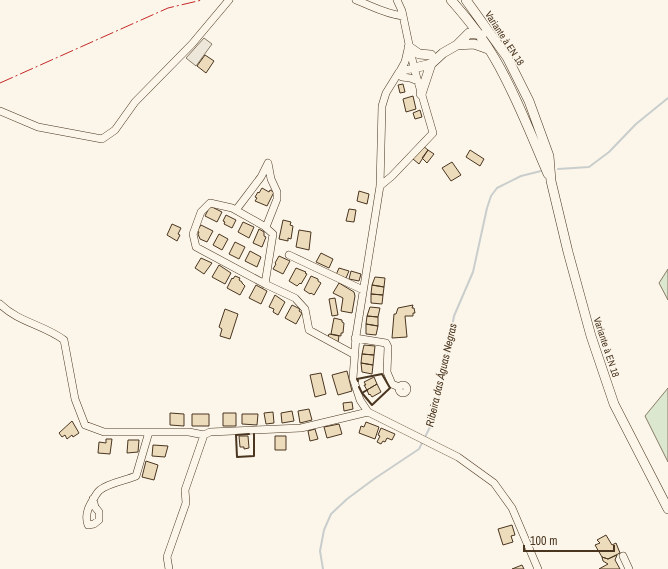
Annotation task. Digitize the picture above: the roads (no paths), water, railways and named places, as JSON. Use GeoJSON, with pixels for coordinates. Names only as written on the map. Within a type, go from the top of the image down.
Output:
{"type":"FeatureCollection","features":[{"type":"Feature","properties":{"kind":"main road","name":"Variante à EN 18"},"geometry":{"type":"LineString","coordinates":[[451,0],[479,34],[495,58],[516,100],[551,181]]}},
{"type":"Feature","properties":{"kind":"main road","name":"Variante à EN 18"},"geometry":{"type":"LineString","coordinates":[[466,0],[507,57],[529,101],[549,156],[551,181],[568,252],[591,336],[614,404],[668,509]]}},
{"type":"Feature","properties":{"kind":"main road"},"geometry":{"type":"LineString","coordinates":[[465,36],[466,18]]}},
{"type":"Feature","properties":{"kind":"main road"},"geometry":{"type":"LineString","coordinates":[[474,44],[483,23]]}},
{"type":"Feature","properties":{"kind":"main road"},"geometry":{"type":"LineString","coordinates":[[414,68],[457,45],[469,33],[479,34],[494,39]]}},
{"type":"Feature","properties":{"kind":"main road"},"geometry":{"type":"LineString","coordinates":[[457,45],[474,44],[488,49]]}},
{"type":"Feature","properties":{"kind":"main road"},"geometry":{"type":"LineString","coordinates":[[409,47],[431,60]]}},
{"type":"Feature","properties":{"kind":"main road"},"geometry":{"type":"LineString","coordinates":[[421,94],[431,60]]}},
{"type":"Feature","properties":{"kind":"street"},"geometry":{"type":"LineString","coordinates":[[0,111],[38,127],[102,139],[115,130],[135,102],[200,40],[229,0]]}},
{"type":"Feature","properties":{"kind":"street"},"geometry":{"type":"LineString","coordinates":[[356,0],[381,11],[403,16]]}},
{"type":"Feature","properties":{"kind":"street"},"geometry":{"type":"LineString","coordinates":[[380,186],[392,176],[433,133],[414,68],[403,16],[397,0]]}},
{"type":"Feature","properties":{"kind":"street"},"geometry":{"type":"LineString","coordinates":[[401,74],[409,47]]}},
{"type":"Feature","properties":{"kind":"street"},"geometry":{"type":"LineString","coordinates":[[414,68],[401,74],[392,83],[382,106],[380,186],[356,338],[354,378],[360,400],[368,412],[458,457],[494,483],[512,508],[538,569]]}},
{"type":"Feature","properties":{"kind":"street"},"geometry":{"type":"LineString","coordinates":[[401,74],[418,81]]}},
{"type":"Feature","properties":{"kind":"street"},"geometry":{"type":"LineString","coordinates":[[236,210],[261,177],[268,163],[271,178],[277,192],[277,199],[266,227]]}},
{"type":"Feature","properties":{"kind":"street"},"geometry":{"type":"LineString","coordinates":[[265,284],[273,234],[266,227],[236,210],[210,203],[201,212],[193,234],[196,247],[265,284],[295,298],[305,309],[309,330],[355,355]]}},
{"type":"Feature","properties":{"kind":"street"},"geometry":{"type":"LineString","coordinates":[[289,255],[363,290]]}},
{"type":"Feature","properties":{"kind":"street"},"geometry":{"type":"LineString","coordinates":[[0,304],[25,322],[57,335],[64,340],[74,399],[85,425],[104,432],[189,432],[204,435],[210,432],[301,428],[368,412]]}},
{"type":"Feature","properties":{"kind":"street"},"geometry":{"type":"LineString","coordinates":[[356,338],[386,343],[388,347],[387,372],[392,384],[399,387]]}},
{"type":"Feature","properties":{"kind":"street"},"geometry":{"type":"LineString","coordinates":[[93,499],[100,489],[136,476],[149,432]]}},
{"type":"Feature","properties":{"kind":"street"},"geometry":{"type":"LineString","coordinates":[[169,569],[167,557],[186,503],[185,490],[204,435]]}},
{"type":"Feature","properties":{"kind":"street"},"geometry":{"type":"LineString","coordinates":[[623,556],[629,569]]}},
{"type":"Feature","properties":{"kind":"waterway","name":"Ribeira das Águas Negras"},"geometry":{"type":"LineString","coordinates":[[558,169],[589,167],[609,152],[636,124],[668,98]]}},
{"type":"Feature","properties":{"kind":"waterway","name":"Ribeira das Águas Negras"},"geometry":{"type":"LineString","coordinates":[[323,569],[320,551],[324,530],[331,514],[347,499],[374,479],[419,449],[432,423],[440,393],[454,316],[473,272],[491,196],[497,188],[521,176],[541,171]]}}]}
